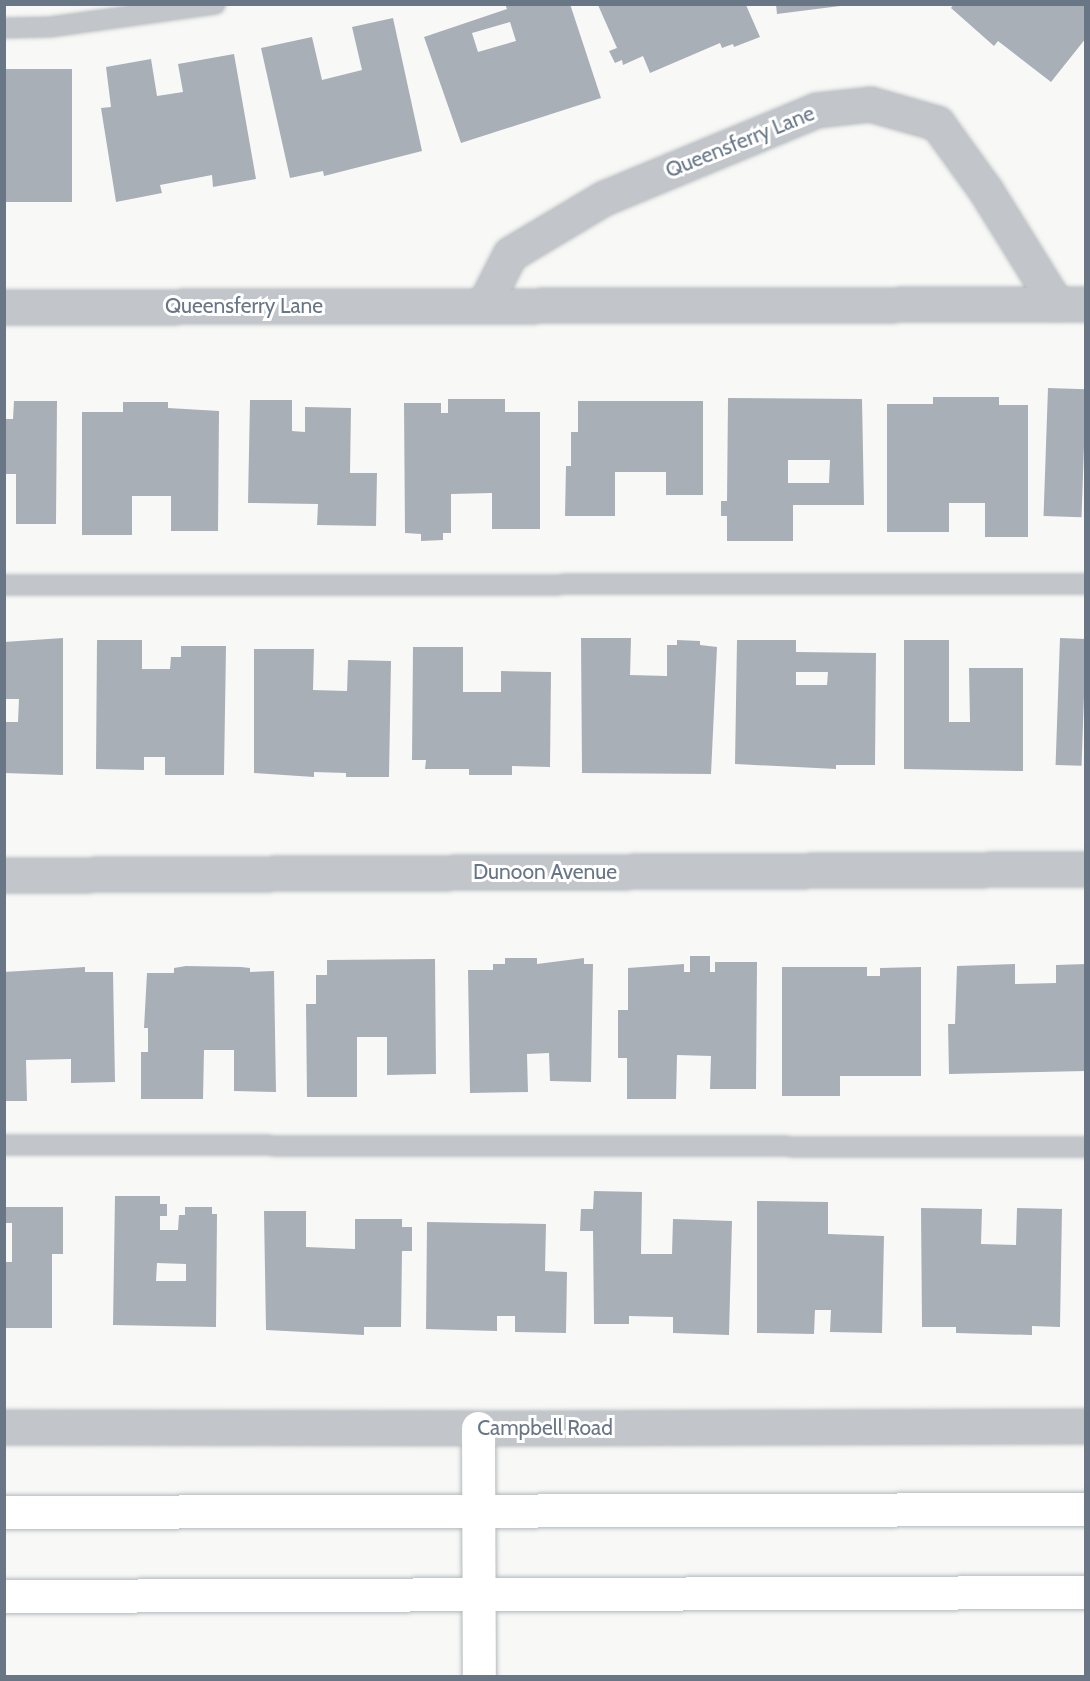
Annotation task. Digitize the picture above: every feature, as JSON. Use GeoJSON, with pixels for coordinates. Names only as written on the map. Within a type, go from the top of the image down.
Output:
{"type":"FeatureCollection","features":[{"type":"Feature","properties":{"kind":"main road"},"geometry":{"type":"LineString","coordinates":[[478,1428],[479,1677]]}},
{"type":"Feature","properties":{"kind":"main road"},"geometry":{"type":"LineString","coordinates":[[4,1512],[1086,1509]]}},
{"type":"Feature","properties":{"kind":"main road"},"geometry":{"type":"LineString","coordinates":[[4,1596],[1086,1592]]}},
{"type":"Feature","properties":{"kind":"street","name":"Queensferry Lane"},"geometry":{"type":"LineString","coordinates":[[484,305],[510,254],[604,198],[816,110],[870,104],[937,123],[1071,304]]}},
{"type":"Feature","properties":{"kind":"street","name":"Queensferry Lane"},"geometry":{"type":"LineString","coordinates":[[4,307],[1071,304]]}},
{"type":"Feature","properties":{"kind":"street","name":"Dunoon Avenue"},"geometry":{"type":"LineString","coordinates":[[4,875],[1086,869]]}},
{"type":"Feature","properties":{"kind":"street","name":"Campbell Road"},"geometry":{"type":"LineString","coordinates":[[4,1427],[1086,1426]]}},
{"type":"Feature","properties":{"kind":"lane"},"geometry":{"type":"LineString","coordinates":[[4,28],[50,27],[215,4]]}},
{"type":"Feature","properties":{"kind":"lane"},"geometry":{"type":"LineString","coordinates":[[4,585],[1086,584]]}},
{"type":"Feature","properties":{"kind":"lane"},"geometry":{"type":"LineString","coordinates":[[4,1145],[1086,1147]]}},
{"type":"Feature","properties":{"kind":"building"},"geometry":{"type":"Polygon","coordinates":[[[505,4],[570,4],[601,98],[461,143],[424,37],[507,9],[505,4]],[[510,22],[472,33],[478,52],[516,41],[510,22]]]}},
{"type":"Feature","properties":{"kind":"building"},"geometry":{"type":"Polygon","coordinates":[[[776,4],[840,4],[840,6],[777,14],[776,4]]]}},
{"type":"Feature","properties":{"kind":"building"},"geometry":{"type":"Polygon","coordinates":[[[954,4],[1086,4],[1086,38],[1051,82],[998,41],[994,46],[951,8],[954,4]]]}},
{"type":"Feature","properties":{"kind":"building"},"geometry":{"type":"Polygon","coordinates":[[[598,5],[746,5],[760,37],[734,47],[733,44],[722,48],[720,43],[650,73],[643,56],[623,65],[622,60],[615,63],[609,51],[617,48],[598,5]]]}},
{"type":"Feature","properties":{"kind":"building"},"geometry":{"type":"Polygon","coordinates":[[[393,18],[422,151],[324,176],[323,171],[290,178],[261,48],[312,37],[322,80],[362,70],[352,27],[393,18]]]}},
{"type":"Feature","properties":{"kind":"building"},"geometry":{"type":"Polygon","coordinates":[[[234,54],[256,179],[213,187],[212,175],[160,185],[162,193],[116,202],[101,108],[111,107],[106,67],[151,59],[157,96],[183,92],[178,64],[234,54]]]}},
{"type":"Feature","properties":{"kind":"building"},"geometry":{"type":"Polygon","coordinates":[[[4,69],[72,69],[72,202],[4,202],[4,69]]]}},
{"type":"Feature","properties":{"kind":"building"},"geometry":{"type":"Polygon","coordinates":[[[1048,388],[1086,389],[1082,517],[1044,516],[1048,388]]]}},
{"type":"Feature","properties":{"kind":"building"},"geometry":{"type":"Polygon","coordinates":[[[933,397],[999,397],[999,405],[1028,405],[1028,537],[985,537],[985,503],[949,503],[949,532],[887,532],[887,404],[933,404],[933,397]]]}},
{"type":"Feature","properties":{"kind":"building"},"geometry":{"type":"Polygon","coordinates":[[[728,398],[862,399],[864,505],[793,505],[793,541],[727,541],[727,516],[721,516],[721,501],[727,501],[728,398]],[[788,460],[788,483],[829,483],[830,460],[788,460]]]}},
{"type":"Feature","properties":{"kind":"building"},"geometry":{"type":"Polygon","coordinates":[[[448,399],[505,399],[505,412],[540,412],[540,529],[492,529],[492,493],[451,494],[451,533],[443,533],[443,540],[421,541],[421,534],[405,533],[404,403],[441,403],[441,413],[448,413],[448,399]]]}},
{"type":"Feature","properties":{"kind":"building"},"geometry":{"type":"Polygon","coordinates":[[[250,400],[292,400],[292,431],[305,432],[305,407],[351,408],[350,473],[377,473],[376,526],[317,525],[318,504],[248,503],[250,400]]]}},
{"type":"Feature","properties":{"kind":"building"},"geometry":{"type":"Polygon","coordinates":[[[14,401],[57,401],[56,524],[16,524],[16,474],[4,474],[4,419],[13,419],[14,401]]]}},
{"type":"Feature","properties":{"kind":"building"},"geometry":{"type":"Polygon","coordinates":[[[578,401],[703,401],[703,495],[666,495],[666,472],[615,472],[615,516],[565,516],[566,466],[571,466],[571,432],[578,432],[578,401]]]}},
{"type":"Feature","properties":{"kind":"building"},"geometry":{"type":"Polygon","coordinates":[[[123,402],[168,402],[168,408],[219,411],[218,531],[171,531],[171,496],[132,496],[132,535],[82,535],[82,412],[123,412],[123,402]]]}},
{"type":"Feature","properties":{"kind":"building"},"geometry":{"type":"Polygon","coordinates":[[[63,638],[63,775],[4,773],[4,722],[18,722],[19,699],[4,699],[4,642],[63,638]]]}},
{"type":"Feature","properties":{"kind":"building"},"geometry":{"type":"Polygon","coordinates":[[[581,638],[631,638],[630,675],[667,676],[667,645],[677,645],[677,640],[700,641],[700,645],[717,647],[711,774],[582,773],[581,638]]]}},
{"type":"Feature","properties":{"kind":"building"},"geometry":{"type":"Polygon","coordinates":[[[1060,638],[1086,639],[1082,766],[1056,765],[1060,638]]]}},
{"type":"Feature","properties":{"kind":"building"},"geometry":{"type":"Polygon","coordinates":[[[97,640],[142,640],[142,669],[170,669],[171,657],[181,657],[181,646],[226,646],[224,775],[165,775],[165,757],[144,757],[144,770],[96,769],[97,640]]]}},
{"type":"Feature","properties":{"kind":"building"},"geometry":{"type":"Polygon","coordinates":[[[737,640],[796,640],[796,652],[876,653],[875,765],[836,765],[836,769],[735,764],[737,640]],[[796,672],[796,685],[827,685],[828,672],[796,672]]]}},
{"type":"Feature","properties":{"kind":"building"},"geometry":{"type":"Polygon","coordinates":[[[904,640],[949,640],[949,722],[970,722],[969,668],[1023,668],[1023,771],[904,769],[904,640]]]}},
{"type":"Feature","properties":{"kind":"building"},"geometry":{"type":"Polygon","coordinates":[[[413,647],[463,647],[463,692],[501,692],[501,671],[551,672],[550,767],[512,766],[512,775],[469,775],[469,769],[425,769],[426,760],[412,760],[413,647]]]}},
{"type":"Feature","properties":{"kind":"building"},"geometry":{"type":"Polygon","coordinates":[[[254,649],[314,649],[313,690],[347,691],[348,660],[391,661],[389,777],[346,777],[346,773],[314,772],[314,777],[254,773],[254,649]]]}},
{"type":"Feature","properties":{"kind":"building"},"geometry":{"type":"Polygon","coordinates":[[[690,956],[710,956],[710,972],[715,972],[715,962],[757,962],[756,1089],[710,1089],[711,1056],[677,1055],[676,1099],[627,1099],[627,1058],[618,1058],[618,1010],[628,1010],[628,968],[684,964],[684,972],[690,972],[690,956]]]}},
{"type":"Feature","properties":{"kind":"building"},"geometry":{"type":"Polygon","coordinates":[[[505,958],[537,958],[537,964],[584,958],[584,964],[593,964],[591,1082],[550,1081],[549,1053],[527,1054],[528,1092],[470,1093],[468,970],[493,970],[493,964],[505,964],[505,958]]]}},
{"type":"Feature","properties":{"kind":"building"},"geometry":{"type":"Polygon","coordinates":[[[435,959],[436,1074],[387,1075],[387,1037],[357,1037],[357,1097],[307,1097],[306,1004],[316,1004],[316,975],[327,975],[327,960],[435,959]]]}},
{"type":"Feature","properties":{"kind":"building"},"geometry":{"type":"Polygon","coordinates":[[[1015,964],[1015,984],[1056,983],[1056,965],[1086,964],[1086,1071],[949,1074],[948,1024],[955,1024],[957,966],[1015,964]]]}},
{"type":"Feature","properties":{"kind":"building"},"geometry":{"type":"Polygon","coordinates":[[[186,966],[241,967],[250,968],[250,972],[274,971],[276,1092],[234,1091],[234,1050],[204,1050],[203,1099],[141,1099],[141,1052],[148,1052],[148,1028],[144,1028],[147,973],[174,973],[174,968],[186,966]]]}},
{"type":"Feature","properties":{"kind":"building"},"geometry":{"type":"Polygon","coordinates":[[[85,967],[85,972],[113,972],[115,1082],[71,1083],[71,1059],[26,1060],[27,1101],[4,1101],[4,972],[85,967]]]}},
{"type":"Feature","properties":{"kind":"building"},"geometry":{"type":"Polygon","coordinates":[[[782,967],[867,967],[867,976],[880,976],[880,968],[921,967],[921,1076],[840,1076],[840,1096],[782,1096],[782,967]]]}},
{"type":"Feature","properties":{"kind":"building"},"geometry":{"type":"Polygon","coordinates":[[[594,1191],[642,1192],[641,1254],[672,1254],[673,1219],[732,1221],[729,1335],[673,1333],[673,1317],[629,1316],[629,1324],[594,1324],[593,1231],[580,1231],[581,1209],[593,1209],[594,1191]]]}},
{"type":"Feature","properties":{"kind":"building"},"geometry":{"type":"Polygon","coordinates":[[[115,1196],[160,1196],[160,1204],[167,1204],[167,1216],[160,1216],[160,1230],[178,1230],[179,1215],[185,1215],[185,1207],[212,1207],[212,1214],[217,1214],[216,1327],[113,1325],[115,1196]],[[157,1263],[156,1281],[186,1281],[186,1264],[157,1263]]]}},
{"type":"Feature","properties":{"kind":"building"},"geometry":{"type":"Polygon","coordinates":[[[757,1201],[828,1202],[828,1234],[884,1236],[882,1333],[830,1332],[831,1310],[815,1310],[814,1334],[757,1333],[757,1201]]]}},
{"type":"Feature","properties":{"kind":"building"},"geometry":{"type":"Polygon","coordinates":[[[4,1207],[63,1207],[63,1254],[52,1254],[52,1328],[4,1328],[4,1262],[12,1262],[12,1223],[4,1223],[4,1207]]]}},
{"type":"Feature","properties":{"kind":"building"},"geometry":{"type":"Polygon","coordinates":[[[921,1208],[982,1209],[981,1244],[1016,1245],[1017,1208],[1062,1209],[1060,1327],[1032,1326],[1032,1335],[956,1333],[956,1327],[922,1327],[921,1208]]]}},
{"type":"Feature","properties":{"kind":"building"},"geometry":{"type":"Polygon","coordinates":[[[264,1211],[306,1211],[306,1247],[355,1249],[355,1219],[402,1219],[402,1227],[412,1227],[412,1251],[402,1251],[401,1327],[364,1327],[364,1335],[266,1330],[264,1211]]]}},
{"type":"Feature","properties":{"kind":"building"},"geometry":{"type":"Polygon","coordinates":[[[427,1222],[546,1224],[545,1271],[567,1272],[566,1333],[515,1332],[515,1316],[497,1316],[497,1331],[426,1329],[427,1222]]]}}]}
